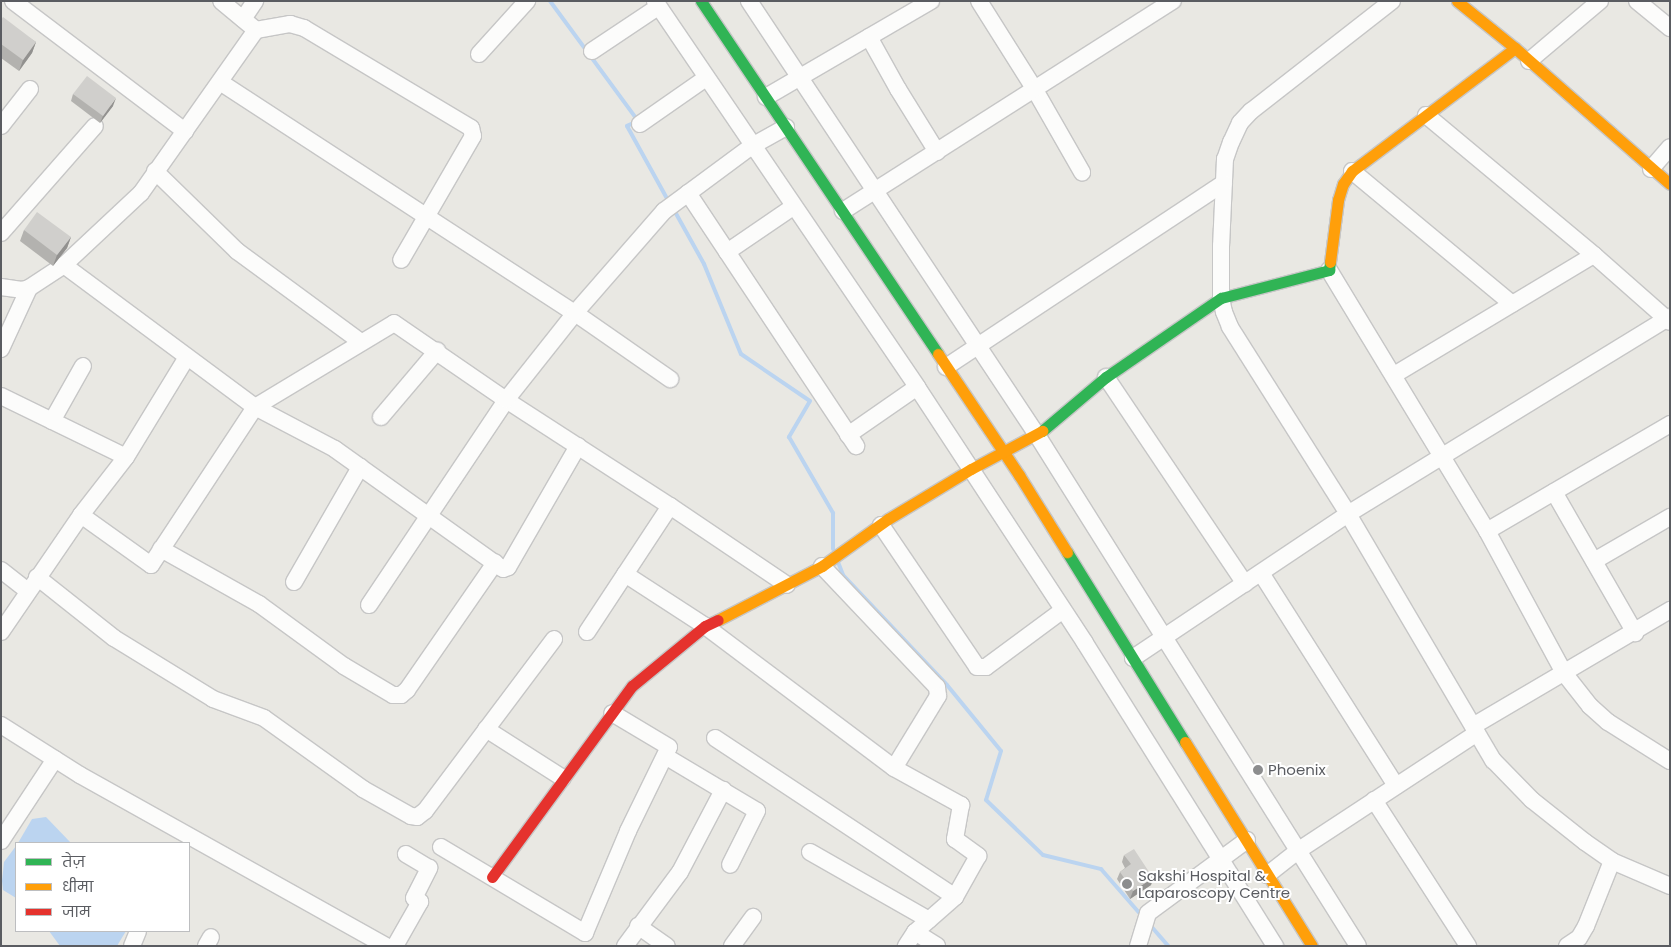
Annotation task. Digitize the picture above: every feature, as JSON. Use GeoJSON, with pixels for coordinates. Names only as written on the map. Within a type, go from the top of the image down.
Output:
{"type":"FeatureCollection","features":[{"type":"Feature","properties":{"kind":"street"},"geometry":{"type":"LineString","coordinates":[[14,1],[185,130]]}},
{"type":"Feature","properties":{"kind":"street"},"geometry":{"type":"LineString","coordinates":[[221,1],[256,30]]}},
{"type":"Feature","properties":{"kind":"street"},"geometry":{"type":"LineString","coordinates":[[243,18],[255,1]]}},
{"type":"Feature","properties":{"kind":"street"},"geometry":{"type":"LineString","coordinates":[[478,54],[527,1]]}},
{"type":"Feature","properties":{"kind":"street"},"geometry":{"type":"LineString","coordinates":[[701,1],[1003,450],[1312,946]]}},
{"type":"Feature","properties":{"kind":"street"},"geometry":{"type":"LineString","coordinates":[[749,1],[979,346],[1358,946]]}},
{"type":"Feature","properties":{"kind":"street"},"geometry":{"type":"LineString","coordinates":[[766,97],[799,76],[931,1]]}},
{"type":"Feature","properties":{"kind":"street"},"geometry":{"type":"LineString","coordinates":[[979,1],[1035,90],[1082,172]]}},
{"type":"Feature","properties":{"kind":"street"},"geometry":{"type":"LineString","coordinates":[[842,211],[1173,1]]}},
{"type":"Feature","properties":{"kind":"street"},"geometry":{"type":"LineString","coordinates":[[1392,1],[1251,111],[1240,123],[1225,159],[1221,298],[1230,327],[1348,514],[1493,760],[1532,800],[1612,861],[1670,886]]}},
{"type":"Feature","properties":{"kind":"street"},"geometry":{"type":"LineString","coordinates":[[1457,1],[1515,48],[1670,184]]}},
{"type":"Feature","properties":{"kind":"street"},"geometry":{"type":"LineString","coordinates":[[1529,61],[1600,1]]}},
{"type":"Feature","properties":{"kind":"street"},"geometry":{"type":"LineString","coordinates":[[1637,1],[1670,28]]}},
{"type":"Feature","properties":{"kind":"street"},"geometry":{"type":"LineString","coordinates":[[592,52],[657,4],[971,469],[1063,610],[1274,946]]}},
{"type":"Feature","properties":{"kind":"street"},"geometry":{"type":"LineString","coordinates":[[1,287],[22,290],[29,288],[64,265],[142,193],[155,171],[256,30],[290,24],[304,28],[471,128],[472,136],[401,260]]}},
{"type":"Feature","properties":{"kind":"street"},"geometry":{"type":"LineString","coordinates":[[869,37],[898,89],[937,152]]}},
{"type":"Feature","properties":{"kind":"street"},"geometry":{"type":"LineString","coordinates":[[1515,48],[1352,171],[1343,184],[1338,200],[1329,270],[1394,375],[1486,531],[1564,673],[1590,706],[1608,722],[1670,761]]}},
{"type":"Feature","properties":{"kind":"street"},"geometry":{"type":"LineString","coordinates":[[640,124],[706,78]]}},
{"type":"Feature","properties":{"kind":"street"},"geometry":{"type":"LineString","coordinates":[[220,82],[575,313],[670,379]]}},
{"type":"Feature","properties":{"kind":"street"},"geometry":{"type":"LineString","coordinates":[[1,126],[30,89]]}},
{"type":"Feature","properties":{"kind":"street"},"geometry":{"type":"LineString","coordinates":[[1133,658],[1348,514],[1669,319],[1426,115]]}},
{"type":"Feature","properties":{"kind":"street"},"geometry":{"type":"LineString","coordinates":[[1,233],[94,126]]}},
{"type":"Feature","properties":{"kind":"street"},"geometry":{"type":"LineString","coordinates":[[369,605],[506,400],[575,313],[669,207],[752,146],[786,127]]}},
{"type":"Feature","properties":{"kind":"street"},"geometry":{"type":"LineString","coordinates":[[1651,169],[1670,147]]}},
{"type":"Feature","properties":{"kind":"street"},"geometry":{"type":"LineString","coordinates":[[155,171],[237,251],[362,342]]}},
{"type":"Feature","properties":{"kind":"street"},"geometry":{"type":"LineString","coordinates":[[1352,171],[1512,304]]}},
{"type":"Feature","properties":{"kind":"street"},"geometry":{"type":"LineString","coordinates":[[946,367],[1224,183]]}},
{"type":"Feature","properties":{"kind":"street"},"geometry":{"type":"LineString","coordinates":[[688,193],[852,441],[917,387]]}},
{"type":"Feature","properties":{"kind":"street"},"geometry":{"type":"LineString","coordinates":[[727,252],[793,207]]}},
{"type":"Feature","properties":{"kind":"street"},"geometry":{"type":"LineString","coordinates":[[1394,375],[1594,255]]}},
{"type":"Feature","properties":{"kind":"street"},"geometry":{"type":"LineString","coordinates":[[64,265],[255,408],[335,449],[502,569],[508,567],[578,446]]}},
{"type":"Feature","properties":{"kind":"street"},"geometry":{"type":"LineString","coordinates":[[492,877],[632,686],[706,626],[822,566],[881,525],[971,469],[1003,450],[1036,435],[1106,377],[1221,298],[1329,270]]}},
{"type":"Feature","properties":{"kind":"street"},"geometry":{"type":"LineString","coordinates":[[1,349],[29,288]]}},
{"type":"Feature","properties":{"kind":"street"},"geometry":{"type":"LineString","coordinates":[[81,515],[151,564],[255,408],[394,323],[506,400],[670,506],[787,585]]}},
{"type":"Feature","properties":{"kind":"street"},"geometry":{"type":"LineString","coordinates":[[381,417],[436,351]]}},
{"type":"Feature","properties":{"kind":"street"},"geometry":{"type":"LineString","coordinates":[[1,632],[81,515],[126,457],[187,357]]}},
{"type":"Feature","properties":{"kind":"street"},"geometry":{"type":"LineString","coordinates":[[52,421],[83,366]]}},
{"type":"Feature","properties":{"kind":"street"},"geometry":{"type":"LineString","coordinates":[[1106,377],[1245,584]]}},
{"type":"Feature","properties":{"kind":"street"},"geometry":{"type":"LineString","coordinates":[[1,396],[126,457]]}},
{"type":"Feature","properties":{"kind":"street"},"geometry":{"type":"LineString","coordinates":[[1486,531],[1670,424]]}},
{"type":"Feature","properties":{"kind":"street"},"geometry":{"type":"LineString","coordinates":[[294,582],[360,467]]}},
{"type":"Feature","properties":{"kind":"street"},"geometry":{"type":"LineString","coordinates":[[1554,492],[1635,632]]}},
{"type":"Feature","properties":{"kind":"street"},"geometry":{"type":"LineString","coordinates":[[587,632],[670,506]]}},
{"type":"Feature","properties":{"kind":"street"},"geometry":{"type":"LineString","coordinates":[[1594,560],[1670,517]]}},
{"type":"Feature","properties":{"kind":"street"},"geometry":{"type":"LineString","coordinates":[[881,525],[978,667],[986,667],[1063,610]]}},
{"type":"Feature","properties":{"kind":"street"},"geometry":{"type":"LineString","coordinates":[[161,549],[259,604],[344,666],[393,695],[401,695],[407,690],[495,563]]}},
{"type":"Feature","properties":{"kind":"street"},"geometry":{"type":"LineString","coordinates":[[822,566],[937,687],[938,696],[894,768]]}},
{"type":"Feature","properties":{"kind":"street"},"geometry":{"type":"LineString","coordinates":[[1,570],[28,591]]}},
{"type":"Feature","properties":{"kind":"street"},"geometry":{"type":"LineString","coordinates":[[1261,573],[1396,786]]}},
{"type":"Feature","properties":{"kind":"street"},"geometry":{"type":"LineString","coordinates":[[626,574],[706,626],[894,768],[960,805],[955,839],[978,856],[955,897],[911,939],[937,946]]}},
{"type":"Feature","properties":{"kind":"street"},"geometry":{"type":"LineString","coordinates":[[37,577],[114,638],[213,699],[264,718],[363,789],[411,816],[417,817],[425,811],[554,639]]}},
{"type":"Feature","properties":{"kind":"street"},"geometry":{"type":"LineString","coordinates":[[1267,874],[1299,850],[1396,786],[1475,729],[1670,610]]}},
{"type":"Feature","properties":{"kind":"street"},"geometry":{"type":"LineString","coordinates":[[441,846],[492,877],[581,940],[628,831],[670,748],[612,713]]}},
{"type":"Feature","properties":{"kind":"street"},"geometry":{"type":"LineString","coordinates":[[1,724],[188,840],[386,946]]}},
{"type":"Feature","properties":{"kind":"street"},"geometry":{"type":"LineString","coordinates":[[486,729],[563,778]]}},
{"type":"Feature","properties":{"kind":"street"},"geometry":{"type":"LineString","coordinates":[[715,738],[955,897]]}},
{"type":"Feature","properties":{"kind":"street"},"geometry":{"type":"LineString","coordinates":[[665,756],[757,811],[730,865]]}},
{"type":"Feature","properties":{"kind":"street"},"geometry":{"type":"LineString","coordinates":[[1,841],[55,759]]}},
{"type":"Feature","properties":{"kind":"street"},"geometry":{"type":"LineString","coordinates":[[625,946],[680,872],[724,790]]}},
{"type":"Feature","properties":{"kind":"street"},"geometry":{"type":"LineString","coordinates":[[1374,800],[1468,946]]}},
{"type":"Feature","properties":{"kind":"street"},"geometry":{"type":"LineString","coordinates":[[1140,941],[1148,913],[1220,858],[1247,840]]}},
{"type":"Feature","properties":{"kind":"street"},"geometry":{"type":"LineString","coordinates":[[810,852],[929,920]]}},
{"type":"Feature","properties":{"kind":"street"},"geometry":{"type":"LineString","coordinates":[[395,946],[420,902],[414,898],[428,868],[406,854]]}},
{"type":"Feature","properties":{"kind":"street"},"geometry":{"type":"LineString","coordinates":[[1567,946],[1579,938],[1586,926],[1612,861]]}},
{"type":"Feature","properties":{"kind":"street"},"geometry":{"type":"LineString","coordinates":[[732,946],[753,917]]}},
{"type":"Feature","properties":{"kind":"street"},"geometry":{"type":"LineString","coordinates":[[638,926],[667,946]]}},
{"type":"Feature","properties":{"kind":"street"},"geometry":{"type":"LineString","coordinates":[[132,946],[138,932]]}},
{"type":"Feature","properties":{"kind":"water"},"geometry":{"type":"Polygon","coordinates":[[[46,817],[70,842],[19,842],[32,819],[46,817]]]}},
{"type":"Feature","properties":{"kind":"water"},"geometry":{"type":"Polygon","coordinates":[[[15,847],[15,897],[3,890],[4,862],[15,847]]]}},
{"type":"Feature","properties":{"kind":"water"},"geometry":{"type":"Polygon","coordinates":[[[50,932],[125,932],[117,946],[60,946],[50,932]]]}},
{"type":"Feature","properties":{"kind":"building"},"geometry":{"type":"Polygon","coordinates":[[[3,17],[36,42],[23,60],[1,44],[1,20],[3,17]]]}},
{"type":"Feature","properties":{"kind":"building"},"geometry":{"type":"Polygon","coordinates":[[[87,76],[116,98],[103,116],[73,94],[87,76]]]}},
{"type":"Feature","properties":{"kind":"building"},"geometry":{"type":"Polygon","coordinates":[[[37,212],[71,237],[57,255],[24,230],[37,212]]]}},
{"type":"Feature","properties":{"kind":"building"},"geometry":{"type":"Polygon","coordinates":[[[1134,849],[1153,878],[1133,891],[1120,872],[1131,864],[1124,855],[1134,849]]]}},
{"type":"Feature","properties":{"kind":"waterway"},"geometry":{"type":"LineString","coordinates":[[550,1],[638,121],[627,126],[669,202]]}},
{"type":"Feature","properties":{"kind":"waterway"},"geometry":{"type":"LineString","coordinates":[[674,210],[704,264],[741,354],[810,401],[789,437],[833,513],[833,549]]}},
{"type":"Feature","properties":{"kind":"waterway"},"geometry":{"type":"LineString","coordinates":[[838,562],[843,575],[947,685],[1001,751],[986,800],[1043,855],[1101,869],[1142,916]]}},
{"type":"Feature","properties":{"kind":"waterway"},"geometry":{"type":"LineString","coordinates":[[1150,925],[1168,946]]}},
{"type":"Feature","properties":{"kind":"traffic: fast"},"geometry":{"type":"LineString","coordinates":[[701,1],[938,354]]}},
{"type":"Feature","properties":{"kind":"traffic: fast"},"geometry":{"type":"LineString","coordinates":[[1042,431],[1106,377],[1221,298],[1329,270],[1330,262]]}},
{"type":"Feature","properties":{"kind":"traffic: fast"},"geometry":{"type":"LineString","coordinates":[[1067,552],[1185,742]]}},
{"type":"Feature","properties":{"kind":"traffic: slow"},"geometry":{"type":"LineString","coordinates":[[1457,1],[1515,48],[1670,184]]}},
{"type":"Feature","properties":{"kind":"traffic: slow"},"geometry":{"type":"LineString","coordinates":[[1330,262],[1338,200],[1343,184],[1352,171],[1515,48]]}},
{"type":"Feature","properties":{"kind":"traffic: slow"},"geometry":{"type":"LineString","coordinates":[[938,354],[1019,475],[1067,552]]}},
{"type":"Feature","properties":{"kind":"traffic: slow"},"geometry":{"type":"LineString","coordinates":[[718,620],[822,566],[888,519],[971,469],[1042,431]]}},
{"type":"Feature","properties":{"kind":"traffic: slow"},"geometry":{"type":"LineString","coordinates":[[1185,742],[1312,946]]}},
{"type":"Feature","properties":{"kind":"traffic: jam"},"geometry":{"type":"LineString","coordinates":[[492,877],[632,686],[705,626],[718,620]]}},
{"type":"Feature","properties":{"kind":"place","name":"Phoenix"},"geometry":{"type":"Point","coordinates":[1258,770]}},
{"type":"Feature","properties":{"kind":"place","name":"Sakshi Hospital & Laparoscopy Centre"},"geometry":{"type":"Point","coordinates":[1127,884]}}]}
